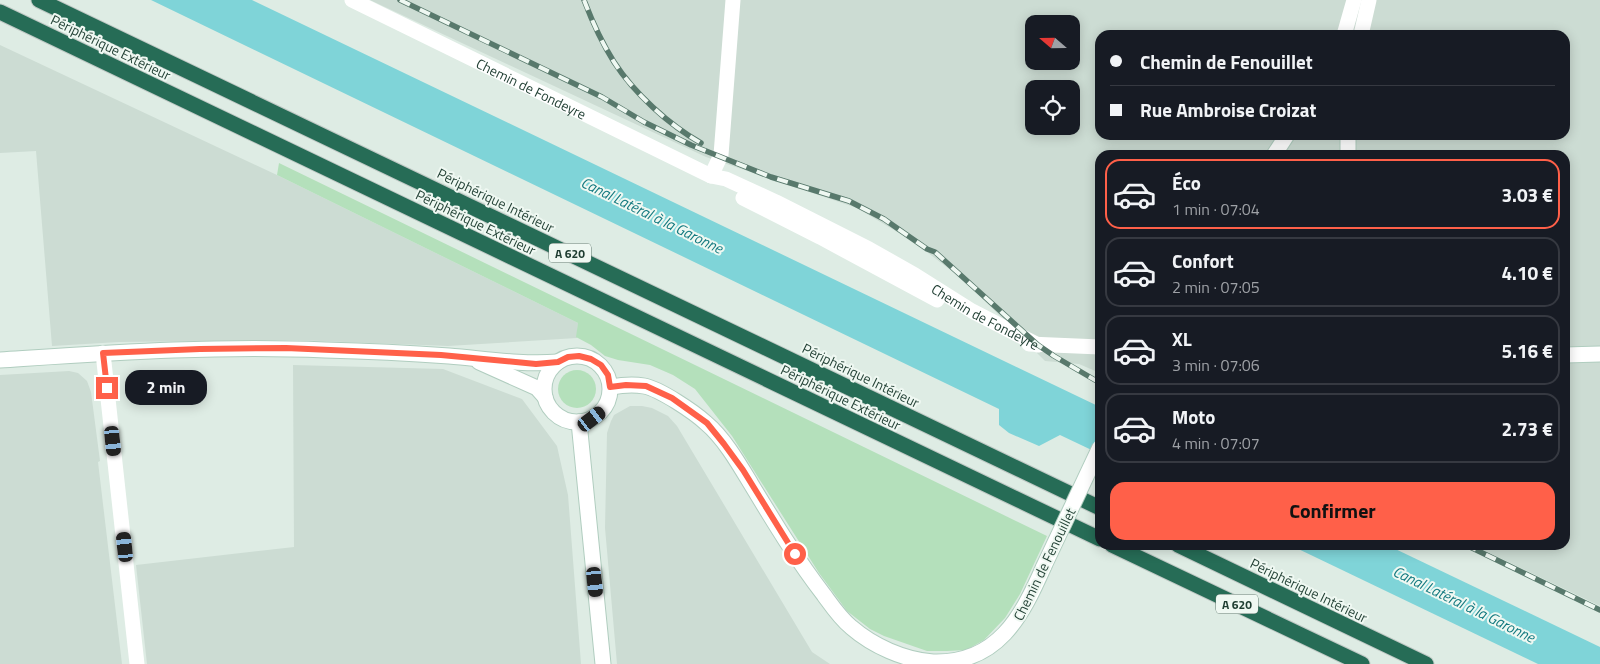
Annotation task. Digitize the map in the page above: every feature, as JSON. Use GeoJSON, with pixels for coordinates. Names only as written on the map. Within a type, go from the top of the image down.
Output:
{"type":"FeatureCollection","features":[{"type":"Feature","properties":{"kind":"highway","name":"Périphérique Intérieur"},"geometry":{"type":"LineString","coordinates":[[40,0],[1095,506]]}},
{"type":"Feature","properties":{"kind":"highway","name":"Périphérique Extérieur"},"geometry":{"type":"LineString","coordinates":[[0,12],[1095,537]]}},
{"type":"Feature","properties":{"kind":"highway","name":"A 620"},"geometry":{"type":"LineString","coordinates":[[1123,550],[1362,664]]}},
{"type":"Feature","properties":{"kind":"highway","name":"Périphérique Intérieur"},"geometry":{"type":"LineString","coordinates":[[1188,550],[1426,664]]}},
{"type":"Feature","properties":{"kind":"street","name":"Chemin de Fondeyre"},"geometry":{"type":"LineString","coordinates":[[352,0],[710,176],[723,188],[820,237],[1005,337],[1022,343],[1038,345],[1095,348]]}},
{"type":"Feature","properties":{"kind":"street"},"geometry":{"type":"LineString","coordinates":[[710,176],[721,155],[733,0]]}},
{"type":"Feature","properties":{"kind":"street"},"geometry":{"type":"LineString","coordinates":[[1345,30],[1354,0]]}},
{"type":"Feature","properties":{"kind":"street"},"geometry":{"type":"LineString","coordinates":[[1362,30],[1369,0]]}},
{"type":"Feature","properties":{"kind":"street"},"geometry":{"type":"LineString","coordinates":[[0,360],[103,353],[286,348],[468,358],[536,364],[558,362],[568,357],[579,356],[591,359],[601,365],[608,375],[610,387],[609,400],[602,411],[592,419],[570,422],[554,413],[548,406],[544,389],[548,374],[558,362]]}},
{"type":"Feature","properties":{"kind":"street"},"geometry":{"type":"LineString","coordinates":[[103,353],[137,664]]}},
{"type":"Feature","properties":{"kind":"street"},"geometry":{"type":"LineString","coordinates":[[1570,355],[1600,354]]}},
{"type":"Feature","properties":{"kind":"street"},"geometry":{"type":"LineString","coordinates":[[468,358],[537,388],[545,397]]}},
{"type":"Feature","properties":{"kind":"street","name":"Chemin de Fenouillet"},"geometry":{"type":"LineString","coordinates":[[610,387],[626,385],[646,386],[672,398],[707,423],[724,444],[814,582],[837,612],[850,626],[868,640],[884,648],[922,661],[942,663],[966,660],[988,650],[1004,637],[1028,603],[1095,458]]}},
{"type":"Feature","properties":{"kind":"street"},"geometry":{"type":"LineString","coordinates":[[579,422],[603,664]]}},
{"type":"Feature","properties":{"kind":"shaded area"},"geometry":{"type":"Polygon","coordinates":[[[370,0],[1600,0],[1600,606],[1483,550],[1570,550],[1570,150],[1095,150],[1095,371],[1079,364],[1045,361],[966,282],[914,242],[857,208],[706,157],[370,0]]]}},
{"type":"Feature","properties":{"kind":"shaded area"},"geometry":{"type":"Polygon","coordinates":[[[0,45],[277,175],[578,323],[577,338],[448,346],[294,340],[119,342],[52,346],[36,151],[0,153],[0,45]]]}},
{"type":"Feature","properties":{"kind":"shaded area"},"geometry":{"type":"Polygon","coordinates":[[[293,365],[443,369],[522,399],[557,446],[568,495],[581,664],[147,664],[136,565],[294,547],[293,365]]]}},
{"type":"Feature","properties":{"kind":"shaded area"},"geometry":{"type":"Polygon","coordinates":[[[69,371],[78,373],[87,381],[91,392],[122,664],[0,664],[0,375],[69,371]]]}},
{"type":"Feature","properties":{"kind":"shaded area"},"geometry":{"type":"Polygon","coordinates":[[[630,406],[652,408],[668,416],[677,426],[812,652],[830,664],[617,664],[605,528],[607,433],[614,415],[630,406]]]}},
{"type":"Feature","properties":{"kind":"green space"},"geometry":{"type":"Polygon","coordinates":[[[279,163],[1047,536],[1020,594],[1005,618],[984,640],[966,650],[927,651],[870,629],[847,611],[819,573],[732,436],[695,389],[673,375],[650,365],[605,356],[591,345],[576,337],[578,323],[277,175],[279,163]]]}},
{"type":"Feature","properties":{"kind":"green space"},"geometry":{"type":"Polygon","coordinates":[[[577,370],[584,371],[590,376],[595,382],[595,396],[590,402],[584,407],[577,408],[570,407],[564,402],[559,396],[558,389],[559,382],[564,376],[570,371],[577,370]]]}},
{"type":"Feature","properties":{"kind":"water","name":"Canal Latéral à la Garonne"},"geometry":{"type":"Polygon","coordinates":[[[151,0],[252,0],[1095,405],[1095,452],[1060,435],[1039,446],[1009,433],[999,425],[999,409],[151,0]]]}},
{"type":"Feature","properties":{"kind":"water","name":"Canal Latéral à la Garonne"},"geometry":{"type":"Polygon","coordinates":[[[1300,550],[1397,550],[1600,647],[1600,664],[1538,664],[1300,550]]]}},
{"type":"Feature","properties":{"kind":"railway"},"geometry":{"type":"LineString","coordinates":[[400,0],[602,97],[644,122],[691,145],[771,177],[849,201],[884,219],[927,249],[935,252],[1038,345],[1095,380]]}},
{"type":"Feature","properties":{"kind":"railway"},"geometry":{"type":"LineString","coordinates":[[584,0],[605,47],[622,74],[642,97],[665,118],[701,143]]}},
{"type":"Feature","properties":{"kind":"railway"},"geometry":{"type":"LineString","coordinates":[[1476,550],[1600,610]]}},
{"type":"Feature","properties":{"kind":"route"},"geometry":{"type":"LineString","coordinates":[[107,388],[103,353],[286,348],[441,355],[536,364],[558,362],[568,357],[579,356],[591,359],[601,365],[608,375],[610,387],[626,385],[646,386],[672,398],[707,423],[743,470],[795,554]]}}]}
